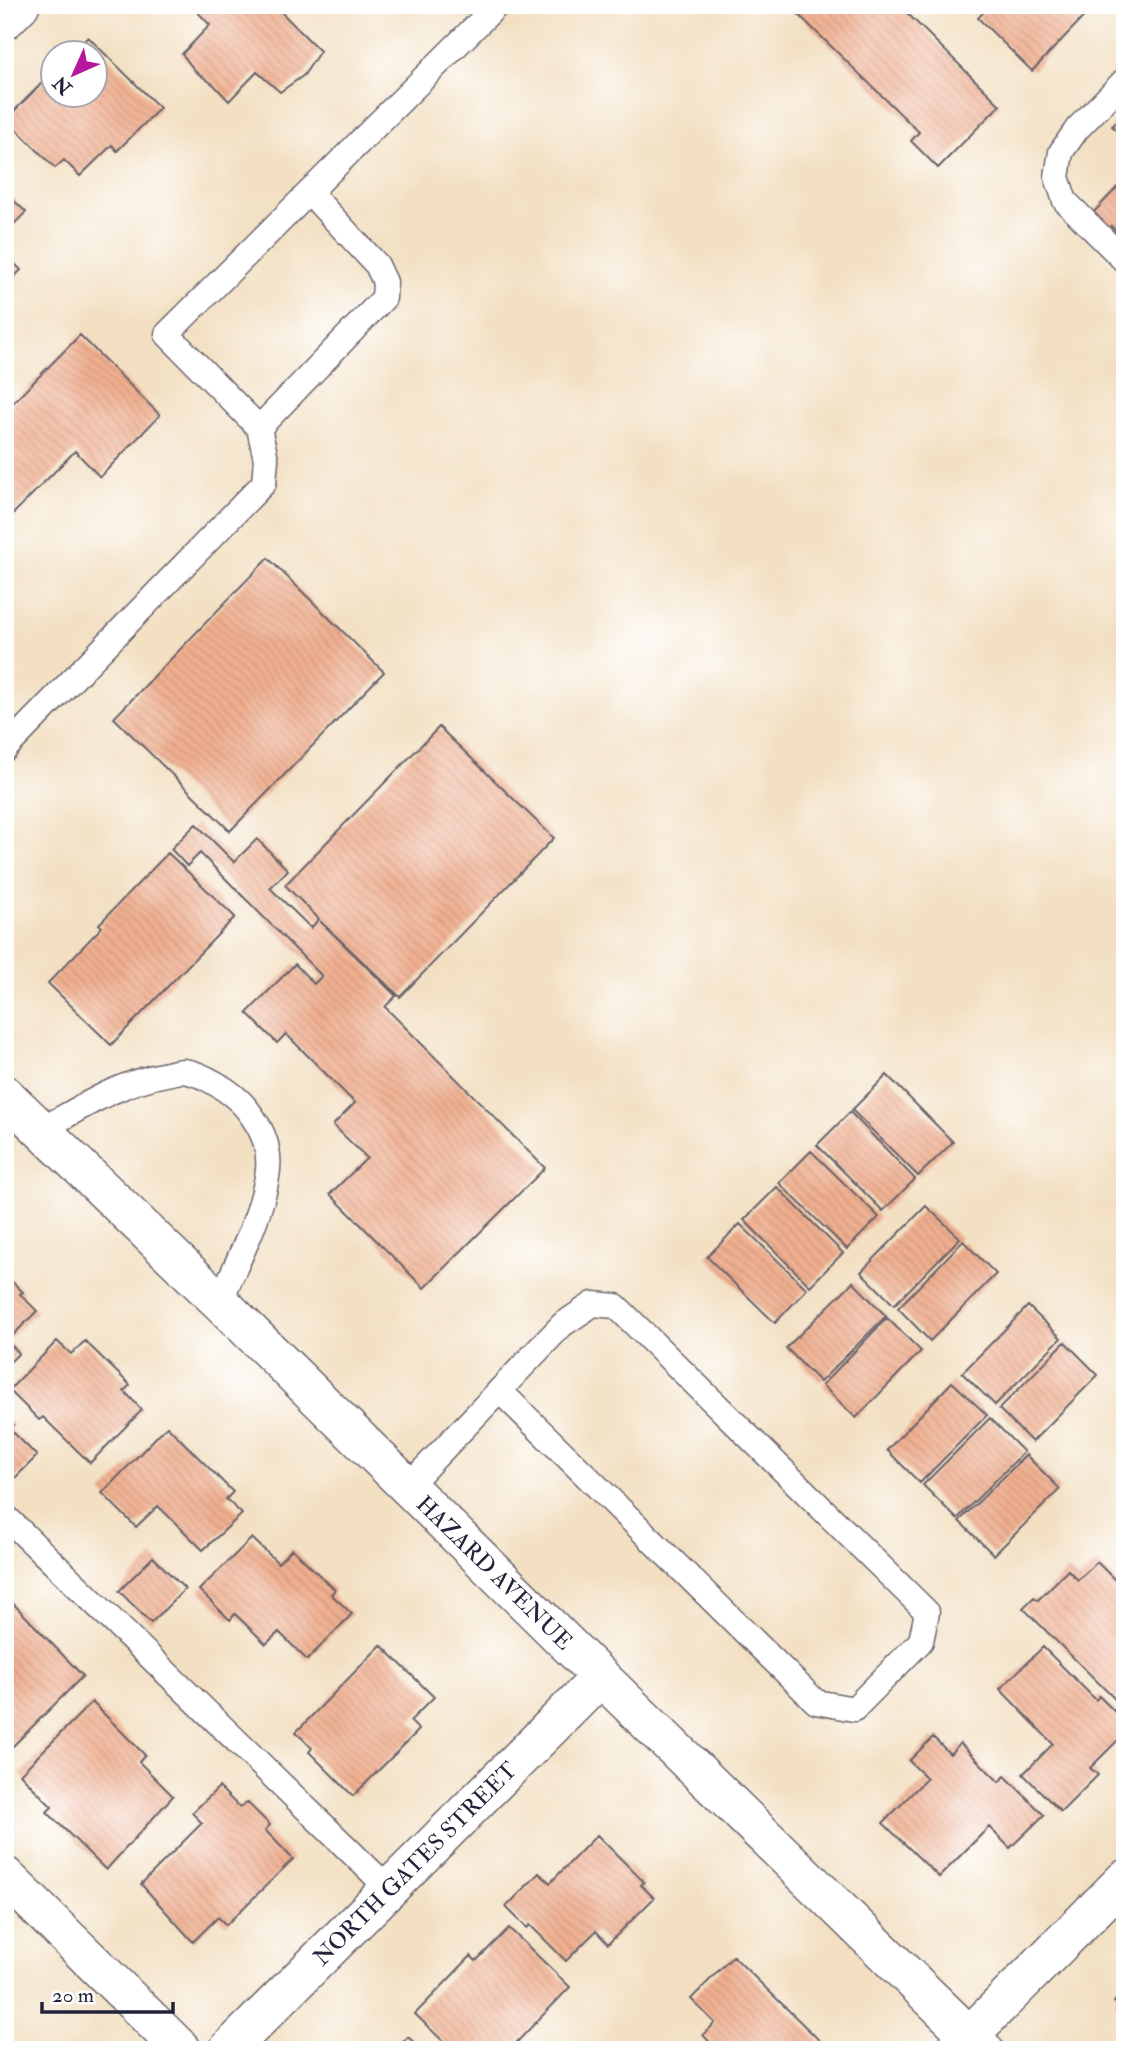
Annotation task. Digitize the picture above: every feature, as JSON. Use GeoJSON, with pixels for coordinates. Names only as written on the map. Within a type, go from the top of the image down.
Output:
{"type":"FeatureCollection","features":[{"type":"Feature","properties":{"kind":"street"},"geometry":{"type":"LineString","coordinates":[[5,20],[20,5]]}},
{"type":"Feature","properties":{"kind":"street","name":"HAZARD AVENUE"},"geometry":{"type":"LineString","coordinates":[[5,1095],[408,1486],[969,2045]]}},
{"type":"Feature","properties":{"kind":"street","name":"NORTH GATES STREET"},"geometry":{"type":"LineString","coordinates":[[228,2050],[601,1677]]}},
{"type":"Feature","properties":{"kind":"street"},"geometry":{"type":"LineString","coordinates":[[5,1876],[182,2050]]}},
{"type":"Feature","properties":{"kind":"street"},"geometry":{"type":"LineString","coordinates":[[969,2045],[1125,1879]]}},
{"type":"Feature","properties":{"kind":"lane"},"geometry":{"type":"LineString","coordinates":[[5,749],[264,483],[267,459],[259,428],[167,334],[497,5]]}},
{"type":"Feature","properties":{"kind":"lane"},"geometry":{"type":"LineString","coordinates":[[1125,80],[1077,129],[1061,152],[1057,177],[1065,201],[1125,261]]}},
{"type":"Feature","properties":{"kind":"lane"},"geometry":{"type":"LineString","coordinates":[[259,428],[384,298],[385,282],[377,265],[310,193]]}},
{"type":"Feature","properties":{"kind":"lane"},"geometry":{"type":"LineString","coordinates":[[41,1130],[121,1086],[149,1077],[183,1071],[211,1081],[239,1100],[256,1121],[267,1144],[268,1175],[260,1208],[220,1301]]}},
{"type":"Feature","properties":{"kind":"lane"},"geometry":{"type":"LineString","coordinates":[[408,1486],[562,1325],[593,1304],[616,1306],[926,1612],[921,1641],[853,1709],[816,1702],[500,1391]]}},
{"type":"Feature","properties":{"kind":"lane"},"geometry":{"type":"LineString","coordinates":[[5,1516],[389,1889]]}},
{"type":"Feature","properties":{"kind":"building"},"geometry":{"type":"Polygon","coordinates":[[[191,5],[274,5],[320,51],[304,75],[280,92],[257,72],[229,101],[214,85],[196,72],[182,54],[210,25],[191,5]]]}},
{"type":"Feature","properties":{"kind":"building"},"geometry":{"type":"Polygon","coordinates":[[[805,5],[899,5],[1000,105],[938,168],[911,141],[919,132],[797,13],[805,5]]]}},
{"type":"Feature","properties":{"kind":"building"},"geometry":{"type":"Polygon","coordinates":[[[990,5],[1095,5],[1032,71],[978,18],[990,5]]]}},
{"type":"Feature","properties":{"kind":"building"},"geometry":{"type":"Polygon","coordinates":[[[108,57],[160,108],[117,151],[112,145],[80,176],[64,160],[55,168],[6,119],[38,87],[38,108],[108,108],[108,57]]]}},
{"type":"Feature","properties":{"kind":"building"},"geometry":{"type":"Polygon","coordinates":[[[1125,109],[1125,139],[1112,126],[1121,118],[1119,115],[1125,109]]]}},
{"type":"Feature","properties":{"kind":"building"},"geometry":{"type":"Polygon","coordinates":[[[1125,179],[1125,240],[1111,226],[1108,230],[1092,214],[1125,179]]]}},
{"type":"Feature","properties":{"kind":"building"},"geometry":{"type":"Polygon","coordinates":[[[5,192],[26,212],[5,233],[5,192]]]}},
{"type":"Feature","properties":{"kind":"building"},"geometry":{"type":"Polygon","coordinates":[[[5,254],[21,270],[5,286],[5,254]]]}},
{"type":"Feature","properties":{"kind":"building"},"geometry":{"type":"Polygon","coordinates":[[[80,335],[160,415],[100,477],[75,451],[5,522],[5,411],[80,335]]]}},
{"type":"Feature","properties":{"kind":"building"},"geometry":{"type":"Polygon","coordinates":[[[268,558],[384,672],[230,831],[114,718],[268,558]]]}},
{"type":"Feature","properties":{"kind":"building"},"geometry":{"type":"Polygon","coordinates":[[[439,727],[554,838],[400,997],[320,921],[396,996],[385,1007],[545,1168],[424,1288],[330,1194],[367,1158],[333,1125],[355,1103],[286,1034],[277,1043],[247,1013],[295,964],[314,984],[322,976],[200,853],[187,866],[171,849],[196,824],[234,862],[257,839],[288,870],[270,888],[311,928],[319,919],[285,885],[439,727]]]}},
{"type":"Feature","properties":{"kind":"building"},"geometry":{"type":"Polygon","coordinates":[[[168,853],[235,917],[111,1045],[48,983],[102,927],[99,924],[168,853]]]}},
{"type":"Feature","properties":{"kind":"building"},"geometry":{"type":"Polygon","coordinates":[[[887,1075],[953,1142],[918,1176],[852,1110],[887,1075]]]}},
{"type":"Feature","properties":{"kind":"building"},"geometry":{"type":"Polygon","coordinates":[[[850,1112],[915,1179],[883,1211],[817,1145],[850,1112]]]}},
{"type":"Feature","properties":{"kind":"building"},"geometry":{"type":"Polygon","coordinates":[[[811,1151],[879,1217],[847,1249],[779,1183],[811,1151]]]}},
{"type":"Feature","properties":{"kind":"building"},"geometry":{"type":"Polygon","coordinates":[[[777,1187],[843,1253],[810,1286],[744,1220],[777,1187]]]}},
{"type":"Feature","properties":{"kind":"building"},"geometry":{"type":"Polygon","coordinates":[[[926,1206],[960,1238],[894,1305],[861,1272],[926,1206]]]}},
{"type":"Feature","properties":{"kind":"building"},"geometry":{"type":"Polygon","coordinates":[[[740,1224],[807,1289],[775,1323],[707,1257],[740,1224]]]}},
{"type":"Feature","properties":{"kind":"building"},"geometry":{"type":"Polygon","coordinates":[[[963,1241],[996,1274],[930,1341],[898,1308],[963,1241]]]}},
{"type":"Feature","properties":{"kind":"building"},"geometry":{"type":"Polygon","coordinates":[[[5,1275],[23,1292],[20,1294],[37,1311],[7,1341],[19,1353],[5,1367],[5,1275]]]}},
{"type":"Feature","properties":{"kind":"building"},"geometry":{"type":"Polygon","coordinates":[[[853,1282],[886,1316],[820,1382],[786,1348],[853,1282]]]}},
{"type":"Feature","properties":{"kind":"building"},"geometry":{"type":"Polygon","coordinates":[[[1028,1306],[1061,1338],[995,1405],[962,1373],[1028,1306]]]}},
{"type":"Feature","properties":{"kind":"building"},"geometry":{"type":"Polygon","coordinates":[[[887,1318],[921,1351],[856,1418],[822,1385],[887,1318]]]}},
{"type":"Feature","properties":{"kind":"building"},"geometry":{"type":"Polygon","coordinates":[[[57,1341],[71,1354],[85,1341],[130,1385],[124,1391],[142,1410],[90,1463],[43,1417],[39,1420],[9,1390],[57,1341]]]}},
{"type":"Feature","properties":{"kind":"building"},"geometry":{"type":"Polygon","coordinates":[[[1065,1342],[1098,1375],[1032,1442],[999,1409],[1065,1342]]]}},
{"type":"Feature","properties":{"kind":"building"},"geometry":{"type":"Polygon","coordinates":[[[952,1382],[987,1415],[920,1483],[887,1450],[952,1382]]]}},
{"type":"Feature","properties":{"kind":"building"},"geometry":{"type":"Polygon","coordinates":[[[5,1416],[14,1425],[10,1429],[37,1456],[15,1478],[5,1468],[5,1416]]]}},
{"type":"Feature","properties":{"kind":"building"},"geometry":{"type":"Polygon","coordinates":[[[990,1418],[1024,1452],[957,1519],[923,1485],[990,1418]]]}},
{"type":"Feature","properties":{"kind":"building"},"geometry":{"type":"Polygon","coordinates":[[[167,1426],[233,1492],[226,1499],[242,1514],[203,1550],[158,1506],[136,1527],[102,1493],[167,1426]]]}},
{"type":"Feature","properties":{"kind":"building"},"geometry":{"type":"Polygon","coordinates":[[[1026,1455],[1060,1489],[994,1555],[959,1521],[1026,1455]]]}},
{"type":"Feature","properties":{"kind":"building"},"geometry":{"type":"Polygon","coordinates":[[[252,1538],[278,1563],[292,1549],[335,1590],[331,1594],[352,1614],[307,1660],[279,1632],[266,1644],[235,1614],[230,1620],[199,1590],[252,1538]]]}},
{"type":"Feature","properties":{"kind":"building"},"geometry":{"type":"Polygon","coordinates":[[[153,1557],[185,1589],[151,1623],[119,1591],[153,1557]]]}},
{"type":"Feature","properties":{"kind":"building"},"geometry":{"type":"Polygon","coordinates":[[[1097,1562],[1119,1584],[1125,1578],[1125,1709],[1023,1608],[1034,1597],[1038,1600],[1068,1570],[1078,1580],[1097,1562]]]}},
{"type":"Feature","properties":{"kind":"building"},"geometry":{"type":"Polygon","coordinates":[[[5,1595],[83,1676],[10,1749],[5,1744],[5,1595]]]}},
{"type":"Feature","properties":{"kind":"building"},"geometry":{"type":"Polygon","coordinates":[[[381,1645],[434,1697],[410,1721],[419,1730],[353,1796],[309,1752],[312,1748],[296,1732],[381,1645]]]}},
{"type":"Feature","properties":{"kind":"building"},"geometry":{"type":"Polygon","coordinates":[[[1043,1647],[1096,1700],[1099,1696],[1125,1722],[1125,1733],[1090,1768],[1098,1775],[1061,1812],[1023,1774],[1053,1744],[1000,1689],[1043,1647]]]}},
{"type":"Feature","properties":{"kind":"building"},"geometry":{"type":"Polygon","coordinates":[[[92,1702],[145,1755],[139,1762],[173,1796],[106,1870],[47,1812],[52,1807],[20,1774],[92,1702]]]}},
{"type":"Feature","properties":{"kind":"building"},"geometry":{"type":"Polygon","coordinates":[[[933,1737],[950,1754],[960,1743],[999,1782],[1005,1776],[1044,1815],[1010,1848],[989,1827],[939,1877],[883,1823],[927,1778],[909,1761],[933,1737]]]}},
{"type":"Feature","properties":{"kind":"building"},"geometry":{"type":"Polygon","coordinates":[[[219,1787],[240,1808],[247,1802],[270,1825],[265,1830],[293,1859],[226,1925],[218,1917],[193,1942],[141,1884],[202,1823],[192,1813],[219,1787]]]}},
{"type":"Feature","properties":{"kind":"building"},"geometry":{"type":"Polygon","coordinates":[[[597,1835],[644,1882],[641,1885],[654,1898],[608,1944],[596,1931],[566,1961],[530,1925],[527,1928],[506,1907],[539,1873],[550,1883],[597,1835]]]}},
{"type":"Feature","properties":{"kind":"building"},"geometry":{"type":"Polygon","coordinates":[[[509,1928],[570,1987],[516,2043],[523,2050],[452,2050],[415,2014],[471,1956],[476,1961],[509,1928]]]}},
{"type":"Feature","properties":{"kind":"building"},"geometry":{"type":"Polygon","coordinates":[[[733,1956],[822,2043],[816,2050],[717,2050],[703,2035],[715,2023],[691,1999],[733,1956]]]}},
{"type":"Feature","properties":{"kind":"building"},"geometry":{"type":"Polygon","coordinates":[[[1125,1991],[1125,2013],[1114,2002],[1125,1991]]]}},
{"type":"Feature","properties":{"kind":"building"},"geometry":{"type":"Polygon","coordinates":[[[408,2037],[422,2050],[395,2050],[408,2037]]]}}]}
